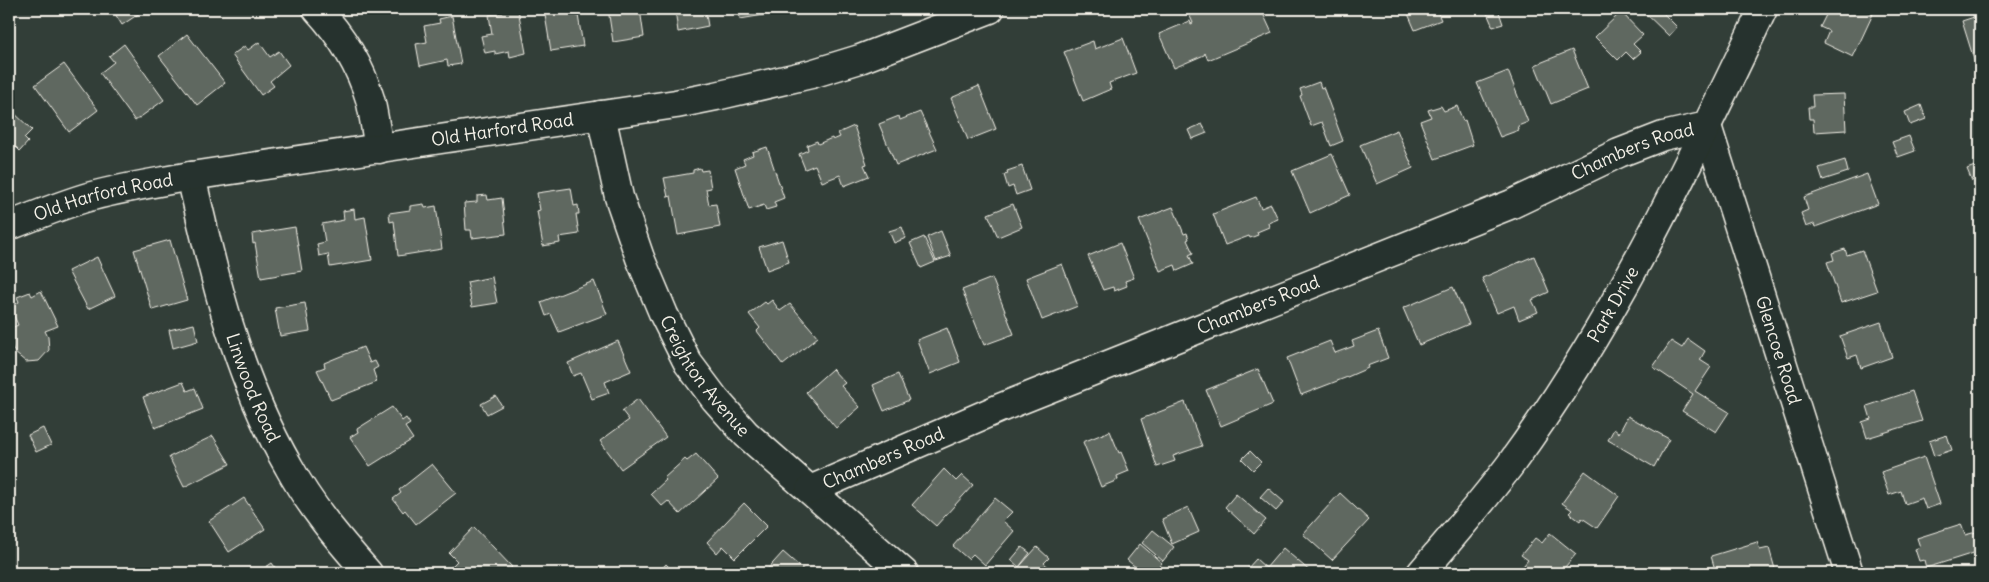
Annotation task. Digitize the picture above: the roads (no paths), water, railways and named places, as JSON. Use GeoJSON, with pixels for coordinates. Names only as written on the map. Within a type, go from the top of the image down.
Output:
{"type":"FeatureCollection","features":[{"type":"Feature","properties":{"kind":"street"},"geometry":{"type":"LineString","coordinates":[[317,9],[346,46],[361,73],[370,100],[379,149]]}},
{"type":"Feature","properties":{"kind":"street","name":"Old Harford Road"},"geometry":{"type":"LineString","coordinates":[[9,226],[86,198],[191,176],[379,149],[716,96],[811,74],[860,59],[990,9]]}},
{"type":"Feature","properties":{"kind":"street","name":"Park Drive"},"geometry":{"type":"LineString","coordinates":[[1420,573],[1509,466],[1564,385],[1653,236],[1763,9]]}},
{"type":"Feature","properties":{"kind":"street","name":"Creighton Avenue"},"geometry":{"type":"LineString","coordinates":[[601,115],[619,197],[640,258],[664,315],[688,363],[715,399],[746,434],[904,573]]}},
{"type":"Feature","properties":{"kind":"street","name":"Chambers Road"},"geometry":{"type":"LineString","coordinates":[[810,490],[1000,408],[1512,204],[1619,153],[1663,136],[1707,126]]}},
{"type":"Feature","properties":{"kind":"street","name":"Glencoe Road"},"geometry":{"type":"LineString","coordinates":[[1707,126],[1850,573]]}},
{"type":"Feature","properties":{"kind":"street","name":"Linwood Road"},"geometry":{"type":"LineString","coordinates":[[191,176],[212,271],[234,345],[268,428],[289,468],[316,508],[368,573]]}}]}
